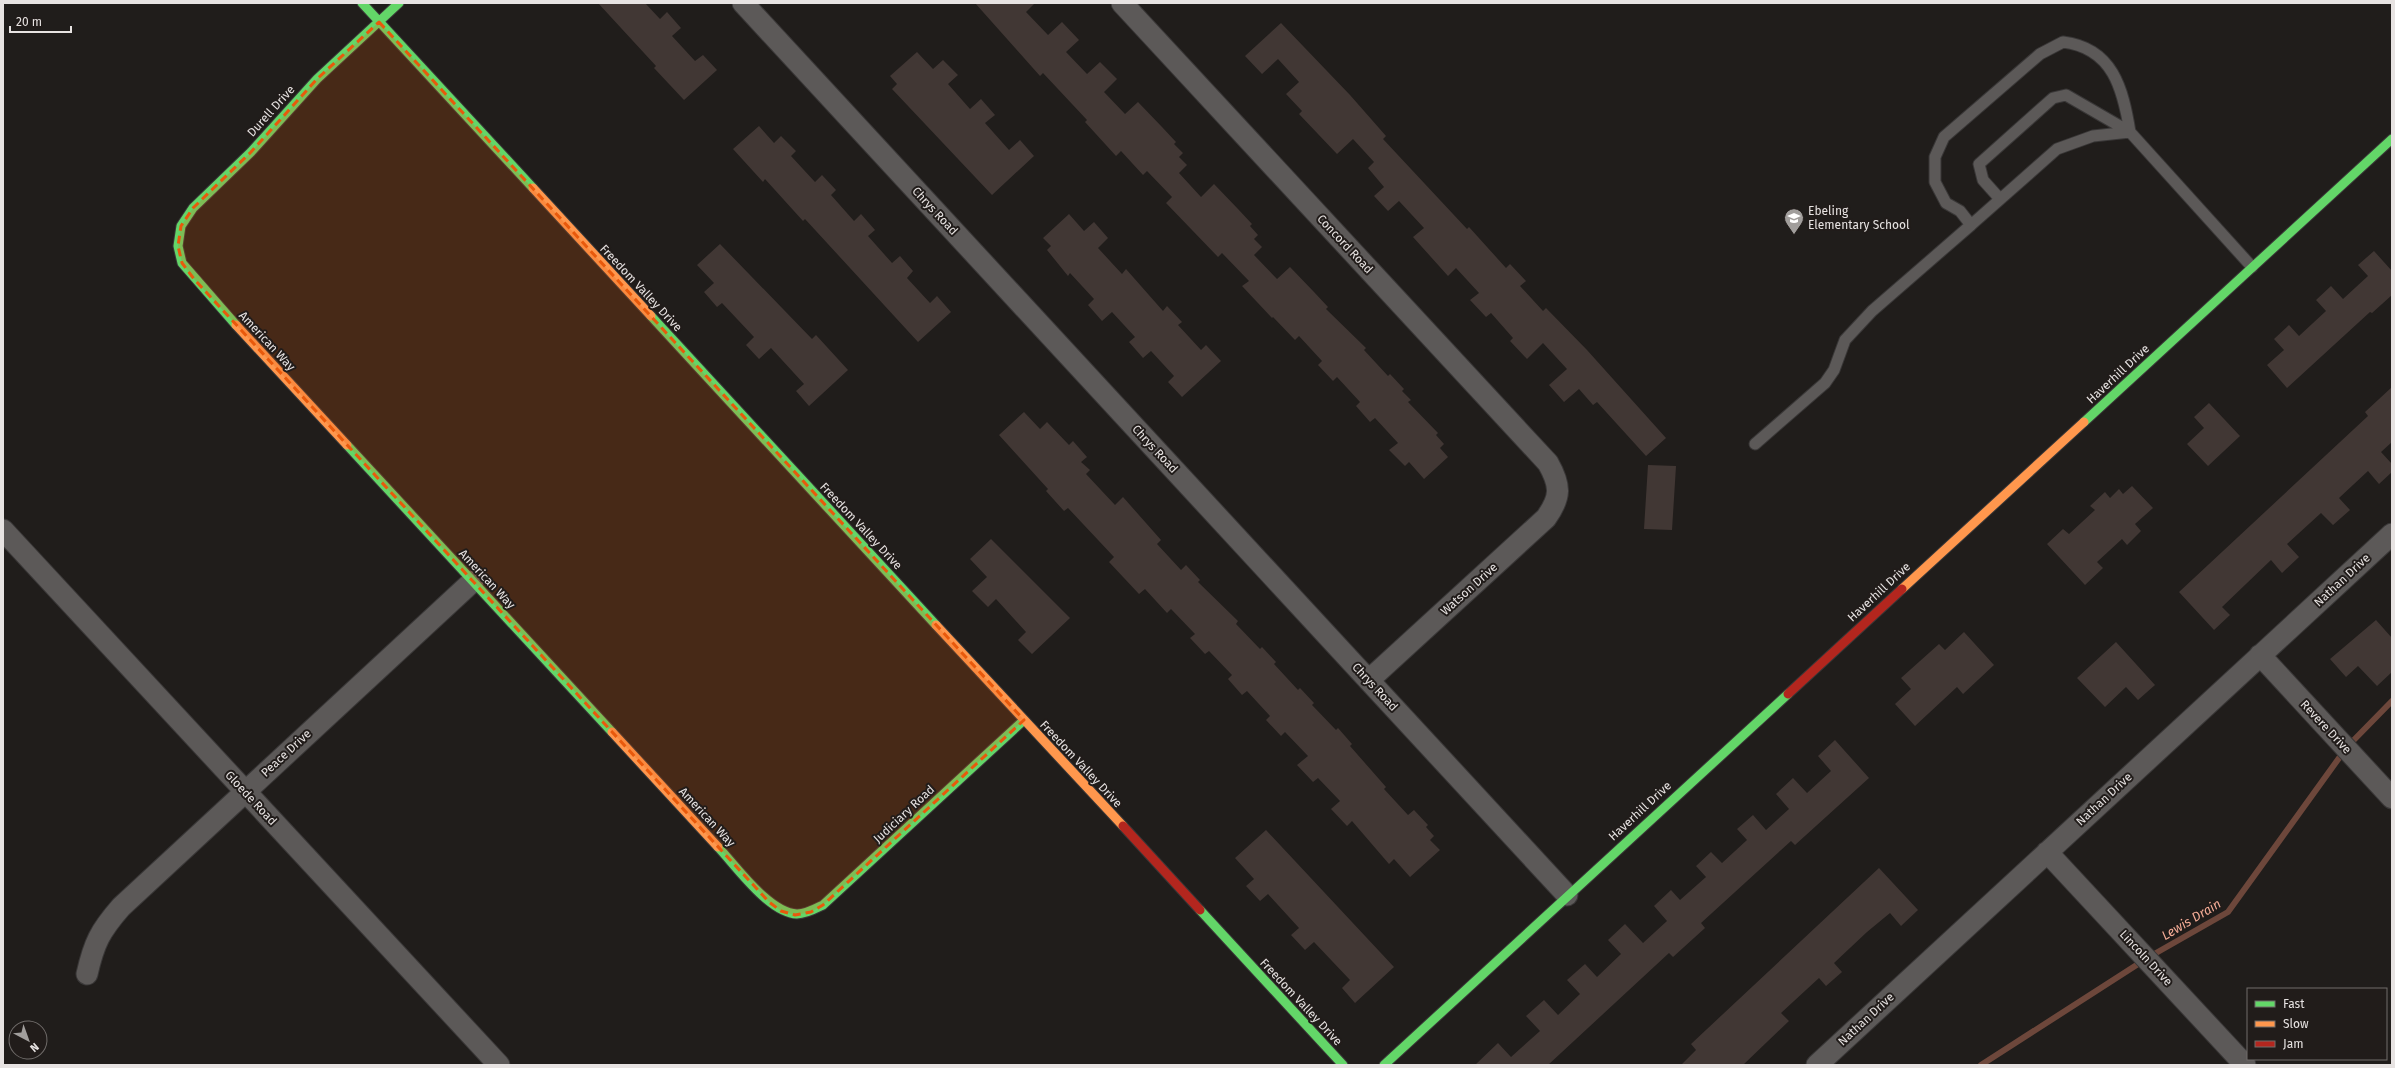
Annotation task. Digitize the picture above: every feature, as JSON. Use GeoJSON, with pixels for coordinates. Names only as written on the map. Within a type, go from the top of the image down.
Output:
{"type":"FeatureCollection","features":[{"type":"Feature","properties":{"kind":"street","name":"Freedom Valley Drive"},"geometry":{"type":"LineString","coordinates":[[362,3],[1343,1065]]}},
{"type":"Feature","properties":{"kind":"street","name":"Durell Drive"},"geometry":{"type":"LineString","coordinates":[[178,246],[181,226],[193,208],[251,152],[317,79],[399,3]]}},
{"type":"Feature","properties":{"kind":"street","name":"Chrys Road"},"geometry":{"type":"LineString","coordinates":[[743,3],[1567,895]]}},
{"type":"Feature","properties":{"kind":"street","name":"Concord Road"},"geometry":{"type":"LineString","coordinates":[[1122,3],[1548,463],[1556,477],[1558,490]]}},
{"type":"Feature","properties":{"kind":"street","name":"Haverhill Drive"},"geometry":{"type":"LineString","coordinates":[[1384,1065],[1567,895],[2392,139]]}},
{"type":"Feature","properties":{"kind":"street","name":"American Way"},"geometry":{"type":"LineString","coordinates":[[178,246],[182,263],[194,279],[769,902],[781,911],[794,915]]}},
{"type":"Feature","properties":{"kind":"street","name":"Watson Drive"},"geometry":{"type":"LineString","coordinates":[[1369,680],[1546,518],[1555,505],[1558,490]]}},
{"type":"Feature","properties":{"kind":"street","name":"Gloede Road"},"geometry":{"type":"LineString","coordinates":[[3,530],[499,1065]]}},
{"type":"Feature","properties":{"kind":"street","name":"Nathan Drive"},"geometry":{"type":"LineString","coordinates":[[1828,1062],[2047,852],[2392,534]]}},
{"type":"Feature","properties":{"kind":"street","name":"Peace Drive"},"geometry":{"type":"LineString","coordinates":[[87,974],[92,952],[101,930],[121,907],[473,581]]}},
{"type":"Feature","properties":{"kind":"street","name":"Revere Drive"},"geometry":{"type":"LineString","coordinates":[[2260,655],[2392,798]]}},
{"type":"Feature","properties":{"kind":"street","name":"Judiciary Road"},"geometry":{"type":"LineString","coordinates":[[794,915],[811,912],[823,905],[1024,720]]}},
{"type":"Feature","properties":{"kind":"street","name":"Lincoln Drive"},"geometry":{"type":"LineString","coordinates":[[2047,852],[2245,1065]]}},
{"type":"Feature","properties":{"kind":"lane"},"geometry":{"type":"LineString","coordinates":[[1971,225],[1960,212],[1946,203],[1935,182],[1935,157],[1944,137],[2040,54],[2063,42],[2079,44],[2096,53],[2110,66],[2124,99],[2130,132]]}},
{"type":"Feature","properties":{"kind":"lane"},"geometry":{"type":"LineString","coordinates":[[2000,198],[1983,180],[1979,164],[2053,98],[2066,95],[2130,132],[2252,267]]}},
{"type":"Feature","properties":{"kind":"lane"},"geometry":{"type":"LineString","coordinates":[[1755,444],[1826,383],[1834,370],[1846,340],[1872,311],[2057,149],[2093,136],[2130,132]]}},
{"type":"Feature","properties":{"kind":"highlighted area"},"geometry":{"type":"Polygon","coordinates":[[[379,22],[1024,720],[823,905],[811,912],[795,915],[781,911],[769,902],[194,279],[182,263],[178,246],[181,226],[193,208],[251,152],[317,79],[379,22]]]}},
{"type":"Feature","properties":{"kind":"building"},"geometry":{"type":"Polygon","coordinates":[[[598,3],[645,3],[660,19],[667,12],[681,28],[672,36],[695,61],[703,55],[717,70],[684,100],[654,68],[656,66],[598,3]]]}},
{"type":"Feature","properties":{"kind":"building"},"geometry":{"type":"Polygon","coordinates":[[[975,3],[1035,3],[1026,12],[1048,35],[1062,22],[1079,40],[1066,52],[1087,74],[1100,62],[1117,79],[1104,92],[1125,114],[1138,102],[1162,127],[1176,142],[1174,144],[1183,153],[1179,157],[1187,165],[1179,173],[1201,197],[1214,184],[1238,209],[1252,224],[1250,226],[1258,235],[1254,239],[1262,247],[1254,255],[1277,279],[1290,267],[1328,307],[1326,309],[1366,348],[1364,350],[1388,376],[1390,374],[1404,389],[1402,391],[1411,400],[1408,402],[1438,433],[1436,435],[1444,444],[1440,448],[1448,457],[1424,479],[1409,462],[1405,466],[1389,450],[1398,443],[1375,418],[1370,422],[1356,406],[1360,402],[1337,377],[1333,381],[1318,365],[1322,361],[1299,336],[1295,340],[1242,286],[1249,281],[1222,253],[1218,257],[1166,203],[1172,197],[1147,171],[1143,175],[1121,151],[1116,156],[1085,122],[1087,120],[1043,73],[1040,76],[975,3]]]}},
{"type":"Feature","properties":{"kind":"building"},"geometry":{"type":"Polygon","coordinates":[[[1281,23],[1350,95],[1386,136],[1383,139],[1467,229],[1469,227],[1506,268],[1510,264],[1526,281],[1520,286],[1543,311],[1546,308],[1587,350],[1666,438],[1646,456],[1597,402],[1593,405],[1579,389],[1564,402],[1549,385],[1567,369],[1543,343],[1527,359],[1510,341],[1513,338],[1491,313],[1486,317],[1470,300],[1479,293],[1456,268],[1448,276],[1413,237],[1424,228],[1399,201],[1388,211],[1374,196],[1384,187],[1368,168],[1374,162],[1353,139],[1337,154],[1299,114],[1302,111],[1286,94],[1299,82],[1278,59],[1262,74],[1245,56],[1281,23]]]}},
{"type":"Feature","properties":{"kind":"building"},"geometry":{"type":"Polygon","coordinates":[[[917,52],[933,69],[943,60],[958,75],[948,84],[970,109],[981,99],[995,115],[985,123],[1009,150],[1020,140],[1034,156],[992,195],[892,89],[897,84],[890,76],[917,52]]]}},
{"type":"Feature","properties":{"kind":"building"},"geometry":{"type":"Polygon","coordinates":[[[759,126],[774,143],[781,136],[796,151],[791,156],[815,182],[822,175],[836,190],[831,195],[854,221],[861,214],[875,230],[868,236],[892,263],[900,256],[913,271],[907,278],[930,303],[937,296],[951,312],[918,342],[805,219],[803,221],[765,179],[763,182],[733,149],[759,126]]]}},
{"type":"Feature","properties":{"kind":"building"},"geometry":{"type":"Polygon","coordinates":[[[1069,214],[1084,231],[1094,222],[1108,238],[1098,248],[1122,274],[1126,269],[1163,311],[1167,306],[1182,322],[1178,325],[1201,350],[1206,345],[1221,361],[1182,397],[1168,382],[1174,376],[1151,351],[1143,358],[1129,342],[1135,337],[1112,312],[1102,321],[1088,305],[1094,299],[1070,273],[1068,276],[1047,250],[1051,246],[1043,238],[1069,214]]]}},
{"type":"Feature","properties":{"kind":"building"},"geometry":{"type":"Polygon","coordinates":[[[720,244],[812,339],[816,335],[848,370],[809,406],[796,391],[804,384],[771,348],[759,359],[746,345],[754,337],[722,303],[717,307],[704,292],[714,283],[697,265],[720,244]]]}},
{"type":"Feature","properties":{"kind":"building"},"geometry":{"type":"Polygon","coordinates":[[[2374,251],[2392,271],[2392,295],[2372,313],[2370,312],[2287,388],[2267,365],[2284,350],[2274,339],[2289,325],[2299,336],[2326,311],[2316,300],[2331,286],[2343,299],[2368,276],[2358,265],[2374,251]]]}},
{"type":"Feature","properties":{"kind":"building"},"geometry":{"type":"Polygon","coordinates":[[[2392,387],[2392,442],[2381,452],[2392,464],[2392,472],[2379,484],[2368,471],[2339,498],[2350,510],[2333,525],[2321,513],[2287,544],[2299,557],[2282,573],[2271,560],[2222,607],[2230,615],[2214,630],[2179,592],[2368,416],[2365,412],[2392,387]]]}},
{"type":"Feature","properties":{"kind":"building"},"geometry":{"type":"Polygon","coordinates":[[[2209,403],[2240,436],[2208,466],[2187,444],[2204,428],[2194,417],[2209,403]]]}},
{"type":"Feature","properties":{"kind":"building"},"geometry":{"type":"Polygon","coordinates":[[[1024,412],[1040,429],[1047,422],[1069,445],[1073,441],[1087,457],[1081,462],[1090,470],[1086,474],[1115,505],[1123,497],[1161,540],[1157,544],[1181,570],[1186,565],[1200,580],[1198,582],[1238,621],[1236,624],[1260,649],[1262,647],[1276,662],[1274,664],[1298,690],[1300,688],[1314,703],[1312,705],[1336,730],[1338,728],[1352,744],[1350,746],[1386,787],[1384,789],[1408,815],[1414,810],[1428,825],[1426,827],[1434,836],[1430,840],[1440,850],[1410,877],[1394,859],[1389,864],[1352,821],[1347,826],[1331,809],[1340,801],[1318,778],[1313,782],[1297,765],[1308,756],[1285,732],[1281,736],[1266,720],[1270,716],[1247,691],[1242,695],[1228,679],[1232,675],[1209,651],[1205,654],[1190,638],[1195,634],[1171,609],[1167,613],[1145,589],[1139,594],[1109,562],[1114,557],[1068,508],[1064,511],[1046,491],[1048,489],[999,435],[1024,412]]]}},
{"type":"Feature","properties":{"kind":"building"},"geometry":{"type":"Polygon","coordinates":[[[1648,465],[1676,466],[1672,530],[1644,529],[1648,465]]]}},
{"type":"Feature","properties":{"kind":"building"},"geometry":{"type":"Polygon","coordinates":[[[2132,486],[2153,508],[2135,524],[2141,531],[2127,545],[2122,539],[2097,562],[2103,568],[2085,585],[2047,544],[2063,529],[2069,534],[2095,510],[2090,506],[2105,492],[2110,498],[2119,489],[2123,494],[2132,486]]]}},
{"type":"Feature","properties":{"kind":"building"},"geometry":{"type":"Polygon","coordinates":[[[991,539],[1070,618],[1032,654],[1018,640],[1026,632],[996,599],[988,607],[972,591],[987,577],[970,559],[991,539]]]}},
{"type":"Feature","properties":{"kind":"building"},"geometry":{"type":"Polygon","coordinates":[[[2376,620],[2392,638],[2392,672],[2377,686],[2358,666],[2346,677],[2330,659],[2376,620]]]}},
{"type":"Feature","properties":{"kind":"building"},"geometry":{"type":"Polygon","coordinates":[[[1964,632],[1994,665],[1963,694],[1957,687],[1915,726],[1895,704],[1911,689],[1901,678],[1939,644],[1945,650],[1964,632]]]}},
{"type":"Feature","properties":{"kind":"building"},"geometry":{"type":"Polygon","coordinates":[[[2116,642],[2155,685],[2138,700],[2126,687],[2105,707],[2077,678],[2116,642]]]}},
{"type":"Feature","properties":{"kind":"building"},"geometry":{"type":"Polygon","coordinates":[[[1835,740],[1869,778],[1795,845],[1791,841],[1701,923],[1705,928],[1673,957],[1669,953],[1548,1065],[1475,1065],[1498,1043],[1511,1057],[1540,1031],[1526,1016],[1544,1000],[1558,1015],[1580,994],[1567,980],[1585,964],[1597,977],[1621,954],[1608,940],[1625,924],[1643,943],[1667,921],[1654,906],[1671,890],[1680,900],[1706,877],[1696,866],[1711,852],[1722,863],[1747,840],[1737,829],[1753,815],[1766,830],[1789,809],[1776,794],[1793,778],[1807,793],[1831,771],[1818,756],[1835,740]]]}},
{"type":"Feature","properties":{"kind":"building"},"geometry":{"type":"Polygon","coordinates":[[[1266,830],[1394,967],[1355,1003],[1342,988],[1350,980],[1314,942],[1305,950],[1291,935],[1299,928],[1268,894],[1260,901],[1246,886],[1254,879],[1235,858],[1266,830]]]}},
{"type":"Feature","properties":{"kind":"building"},"geometry":{"type":"Polygon","coordinates":[[[1879,868],[1918,910],[1901,926],[1890,913],[1867,932],[1834,963],[1842,972],[1826,986],[1819,978],[1781,1013],[1789,1021],[1743,1065],[1681,1065],[1696,1050],[1691,1044],[1879,868]]]}},
{"type":"Feature","properties":{"kind":"waterway","name":"Lewis Drain"},"geometry":{"type":"LineString","coordinates":[[1981,1065],[2149,957],[2228,912],[2347,747],[2392,701]]}},
{"type":"Feature","properties":{"kind":"traffic: fast"},"geometry":{"type":"LineString","coordinates":[[362,3],[533,188]]}},
{"type":"Feature","properties":{"kind":"traffic: fast"},"geometry":{"type":"LineString","coordinates":[[236,325],[182,263],[178,246],[181,226],[193,208],[251,152],[317,79],[399,3]]}},
{"type":"Feature","properties":{"kind":"traffic: fast"},"geometry":{"type":"LineString","coordinates":[[2084,422],[2392,139]]}},
{"type":"Feature","properties":{"kind":"traffic: fast"},"geometry":{"type":"LineString","coordinates":[[651,316],[936,625]]}},
{"type":"Feature","properties":{"kind":"traffic: fast"},"geometry":{"type":"LineString","coordinates":[[347,445],[612,732]]}},
{"type":"Feature","properties":{"kind":"traffic: fast"},"geometry":{"type":"LineString","coordinates":[[1384,1065],[1788,694]]}},
{"type":"Feature","properties":{"kind":"traffic: fast"},"geometry":{"type":"LineString","coordinates":[[718,847],[754,887],[775,906],[786,912],[797,914],[810,911],[823,905],[1024,720]]}},
{"type":"Feature","properties":{"kind":"traffic: fast"},"geometry":{"type":"LineString","coordinates":[[1200,910],[1343,1065]]}},
{"type":"Feature","properties":{"kind":"traffic: slow"},"geometry":{"type":"LineString","coordinates":[[533,188],[651,316]]}},
{"type":"Feature","properties":{"kind":"traffic: slow"},"geometry":{"type":"LineString","coordinates":[[236,325],[347,445]]}},
{"type":"Feature","properties":{"kind":"traffic: slow"},"geometry":{"type":"LineString","coordinates":[[1902,589],[2084,422]]}},
{"type":"Feature","properties":{"kind":"traffic: slow"},"geometry":{"type":"LineString","coordinates":[[936,625],[1123,826]]}},
{"type":"Feature","properties":{"kind":"traffic: slow"},"geometry":{"type":"LineString","coordinates":[[612,732],[718,847]]}},
{"type":"Feature","properties":{"kind":"traffic: jam"},"geometry":{"type":"LineString","coordinates":[[1788,694],[1902,589]]}},
{"type":"Feature","properties":{"kind":"traffic: jam"},"geometry":{"type":"LineString","coordinates":[[1123,826],[1200,910]]}},
{"type":"Feature","properties":{"kind":"place","name":"Ebeling Elementary School"},"geometry":{"type":"Point","coordinates":[1794,235]}}]}
